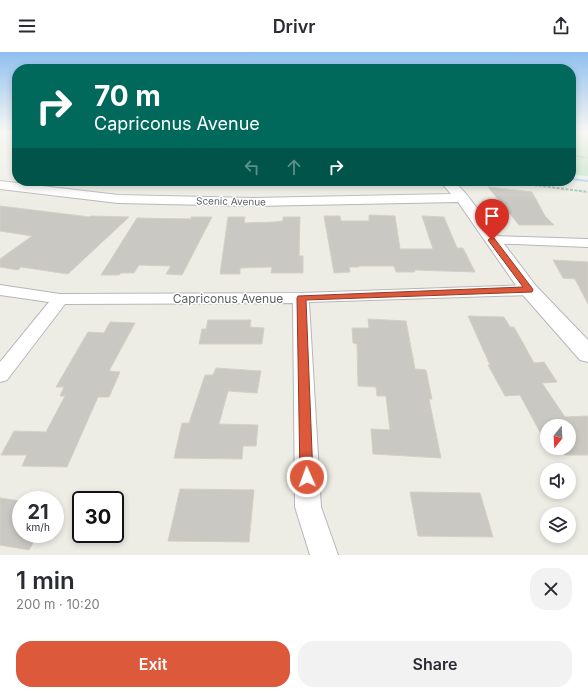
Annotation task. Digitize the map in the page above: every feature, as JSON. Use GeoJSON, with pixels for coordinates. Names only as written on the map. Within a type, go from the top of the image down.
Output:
{"type":"FeatureCollection","features":[{"type":"Feature","properties":{"kind":"street","name":"Scenic Avenue"},"geometry":{"type":"LineString","coordinates":[[0,185],[118,199],[253,202],[462,198]]}},
{"type":"Feature","properties":{"kind":"street"},"geometry":{"type":"LineString","coordinates":[[19,188],[23,186]]}},
{"type":"Feature","properties":{"kind":"street"},"geometry":{"type":"LineString","coordinates":[[451,186],[462,198],[529,290],[588,354]]}},
{"type":"Feature","properties":{"kind":"street"},"geometry":{"type":"LineString","coordinates":[[492,240],[588,244]]}},
{"type":"Feature","properties":{"kind":"street","name":"Capriconus Avenue"},"geometry":{"type":"LineString","coordinates":[[0,290],[60,299],[301,298],[529,290]]}},
{"type":"Feature","properties":{"kind":"street"},"geometry":{"type":"LineString","coordinates":[[301,298],[308,507],[324,555]]}},
{"type":"Feature","properties":{"kind":"street"},"geometry":{"type":"LineString","coordinates":[[0,375],[60,299]]}},
{"type":"Feature","properties":{"kind":"path"},"geometry":{"type":"LineString","coordinates":[[576,156],[588,158]]}},
{"type":"Feature","properties":{"kind":"path"},"geometry":{"type":"LineString","coordinates":[[541,186],[588,192]]}},
{"type":"Feature","properties":{"kind":"green space"},"geometry":{"type":"Polygon","coordinates":[[[576,155],[588,155],[588,176],[576,175],[576,155]]]}},
{"type":"Feature","properties":{"kind":"building"},"geometry":{"type":"Polygon","coordinates":[[[488,187],[532,192],[545,216],[554,225],[519,225],[488,187]]]}},
{"type":"Feature","properties":{"kind":"building"},"geometry":{"type":"Polygon","coordinates":[[[0,206],[90,217],[129,217],[68,274],[21,267],[18,270],[0,267],[0,259],[32,236],[0,231],[0,206]]]}},
{"type":"Feature","properties":{"kind":"building"},"geometry":{"type":"Polygon","coordinates":[[[369,215],[395,216],[400,249],[433,249],[422,216],[444,217],[457,248],[463,248],[475,272],[414,270],[415,272],[396,272],[394,266],[359,266],[349,267],[350,272],[334,273],[324,216],[340,216],[341,221],[369,221],[369,215]]]}},
{"type":"Feature","properties":{"kind":"building"},"geometry":{"type":"Polygon","coordinates":[[[191,217],[212,217],[182,275],[166,274],[171,266],[139,265],[134,273],[101,275],[137,218],[191,219],[191,217]]]}},
{"type":"Feature","properties":{"kind":"building"},"geometry":{"type":"Polygon","coordinates":[[[228,217],[245,217],[244,223],[274,222],[283,221],[283,217],[300,217],[299,256],[303,256],[303,273],[271,273],[272,267],[240,268],[240,274],[220,274],[228,217]]]}},
{"type":"Feature","properties":{"kind":"building"},"geometry":{"type":"Polygon","coordinates":[[[553,260],[588,262],[588,304],[575,279],[563,278],[553,260]]]}},
{"type":"Feature","properties":{"kind":"building"},"geometry":{"type":"Polygon","coordinates":[[[468,316],[504,317],[510,327],[514,327],[534,363],[544,362],[557,382],[542,383],[565,417],[588,416],[588,455],[576,455],[576,419],[540,419],[540,432],[520,395],[505,396],[488,365],[490,365],[468,316]]]}},
{"type":"Feature","properties":{"kind":"building"},"geometry":{"type":"Polygon","coordinates":[[[368,319],[406,321],[415,369],[426,370],[432,399],[429,399],[441,458],[373,454],[371,429],[390,430],[386,396],[377,396],[376,387],[358,386],[357,344],[353,343],[352,328],[369,328],[368,319]]]}},
{"type":"Feature","properties":{"kind":"building"},"geometry":{"type":"Polygon","coordinates":[[[208,320],[251,320],[250,327],[264,328],[262,344],[199,344],[202,329],[206,329],[208,320]]]}},
{"type":"Feature","properties":{"kind":"building"},"geometry":{"type":"Polygon","coordinates":[[[110,322],[135,323],[109,371],[120,372],[109,397],[98,397],[67,467],[22,466],[27,455],[1,455],[14,431],[46,432],[65,396],[60,396],[64,387],[56,387],[85,337],[88,332],[104,333],[110,322]]]}},
{"type":"Feature","properties":{"kind":"building"},"geometry":{"type":"Polygon","coordinates":[[[216,368],[261,371],[257,393],[228,391],[219,424],[258,425],[256,446],[243,446],[242,459],[174,458],[182,423],[189,423],[205,375],[213,375],[216,368]]]}},
{"type":"Feature","properties":{"kind":"building"},"geometry":{"type":"Polygon","coordinates":[[[180,489],[254,490],[249,542],[168,541],[180,489]]]}},
{"type":"Feature","properties":{"kind":"building"},"geometry":{"type":"Polygon","coordinates":[[[410,492],[480,493],[493,537],[418,536],[410,492]]]}},
{"type":"Feature","properties":{"kind":"building"},"geometry":{"type":"Polygon","coordinates":[[[0,498],[12,500],[12,543],[33,543],[29,550],[0,545],[0,498]]]}},
{"type":"Feature","properties":{"kind":"waterway"},"geometry":{"type":"LineString","coordinates":[[576,180],[588,181]]}},
{"type":"Feature","properties":{"kind":"route"},"geometry":{"type":"LineString","coordinates":[[307,477],[301,298],[529,290],[492,240]]}}]}
